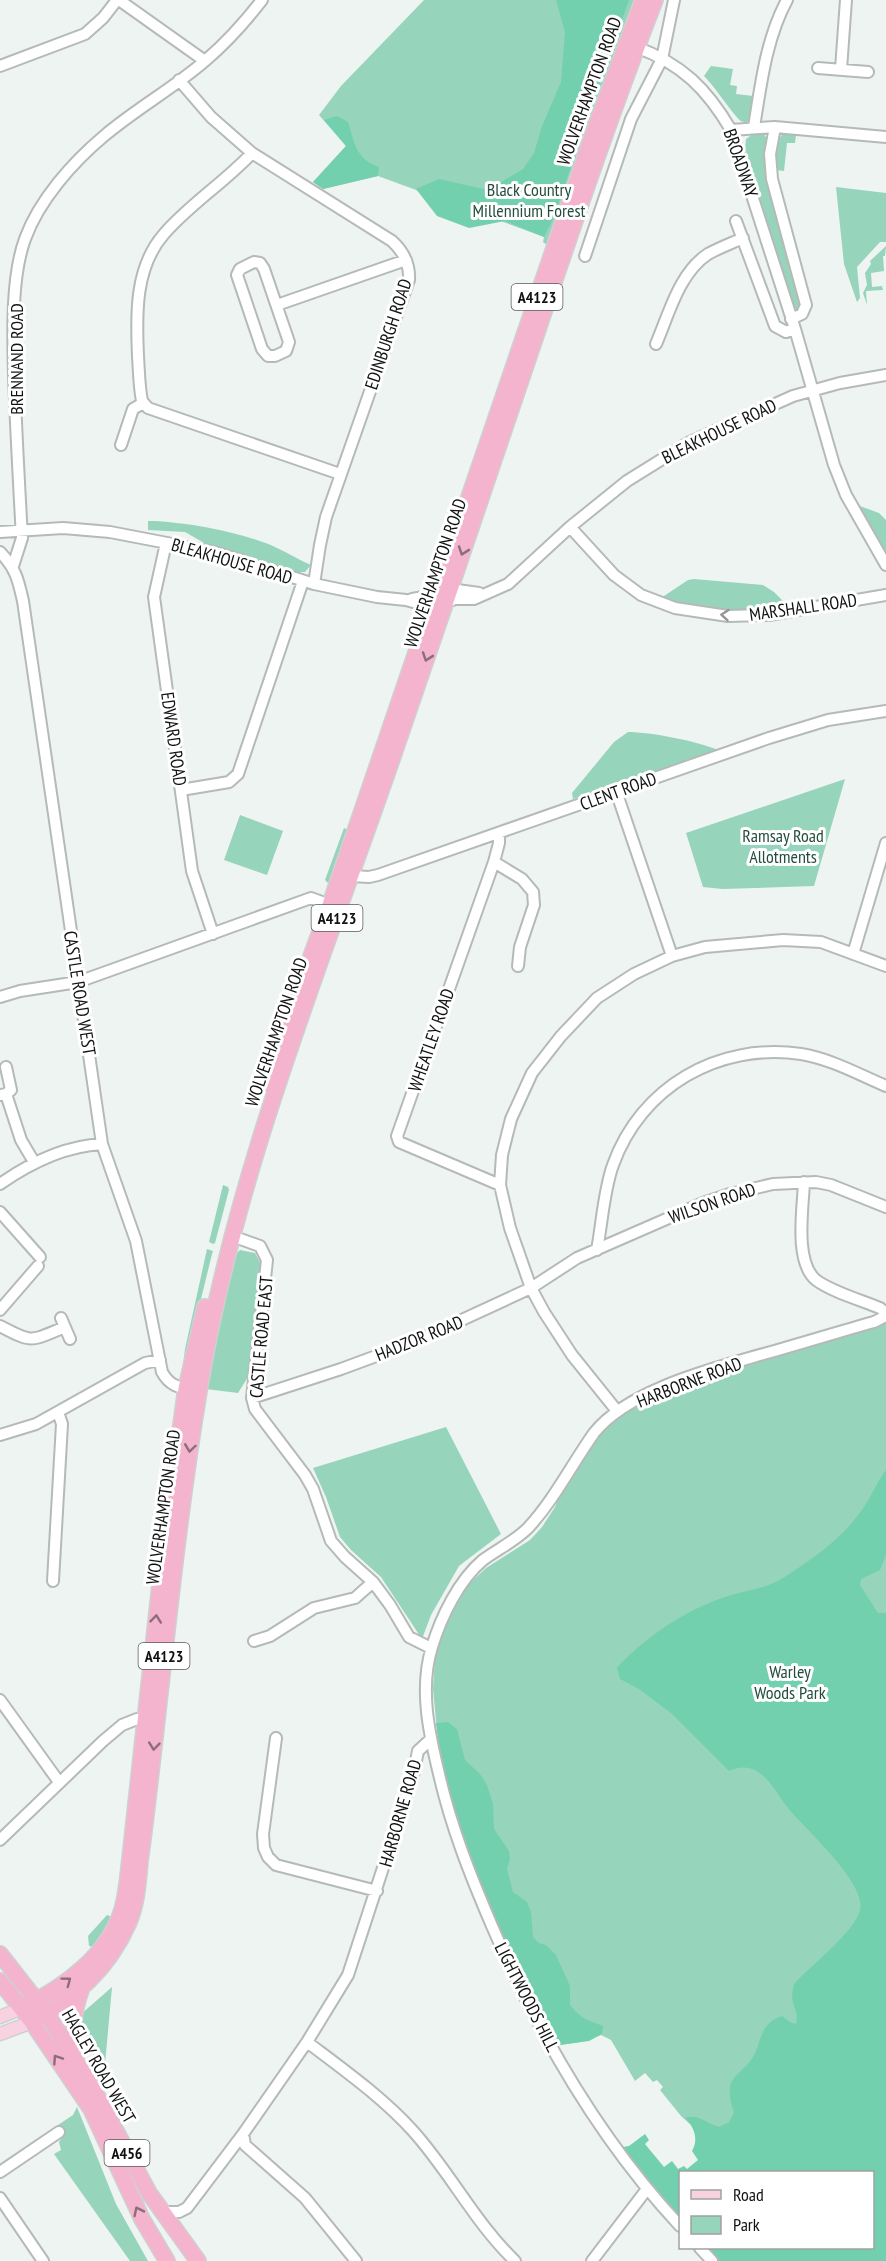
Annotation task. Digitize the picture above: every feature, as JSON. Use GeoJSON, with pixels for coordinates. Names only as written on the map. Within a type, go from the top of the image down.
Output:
{"type":"FeatureCollection","features":[{"type":"Feature","properties":{"kind":"highway","name":"WOLVERHAMPTON ROAD"},"geometry":{"type":"LineString","coordinates":[[228,1235],[288,1019],[441,598],[631,46],[643,0]]}},
{"type":"Feature","properties":{"kind":"highway","name":"WOLVERHAMPTON ROAD"},"geometry":{"type":"LineString","coordinates":[[631,46],[655,0]]}},
{"type":"Feature","properties":{"kind":"highway","name":"WOLVERHAMPTON ROAD"},"geometry":{"type":"LineString","coordinates":[[33,2022],[81,1990],[106,1963],[122,1937],[133,1910],[165,1540],[208,1290],[352,876],[441,598]]}},
{"type":"Feature","properties":{"kind":"highway"},"geometry":{"type":"LineString","coordinates":[[330,905],[352,876]]}},
{"type":"Feature","properties":{"kind":"highway","name":"WOLVERHAMPTON ROAD"},"geometry":{"type":"LineString","coordinates":[[22,2008],[38,2001],[84,1968],[104,1943],[122,1910],[151,1720]]}},
{"type":"Feature","properties":{"kind":"highway","name":"HAGLEY ROAD WEST"},"geometry":{"type":"LineString","coordinates":[[0,1954],[38,2001],[75,2059],[188,2260]]}},
{"type":"Feature","properties":{"kind":"highway","name":"HAGLEY ROAD WEST"},"geometry":{"type":"LineString","coordinates":[[0,1981],[33,2022],[91,2109],[142,2219],[168,2261]]}},
{"type":"Feature","properties":{"kind":"highway"},"geometry":{"type":"LineString","coordinates":[[75,2059],[72,2031],[74,2010],[81,1990]]}},
{"type":"Feature","properties":{"kind":"main road"},"geometry":{"type":"LineString","coordinates":[[0,2017],[22,2008]]}},
{"type":"Feature","properties":{"kind":"main road"},"geometry":{"type":"LineString","coordinates":[[0,2034],[33,2022]]}},
{"type":"Feature","properties":{"kind":"street"},"geometry":{"type":"LineString","coordinates":[[0,66],[85,34],[118,0],[205,61]]}},
{"type":"Feature","properties":{"kind":"street","name":"BRENNAND ROAD"},"geometry":{"type":"LineString","coordinates":[[22,531],[13,320],[20,261],[25,240],[36,216],[51,193],[99,141],[130,114],[205,61],[234,34],[262,0]]}},
{"type":"Feature","properties":{"kind":"street"},"geometry":{"type":"LineString","coordinates":[[585,256],[595,246],[631,119],[662,59],[674,0]]}},
{"type":"Feature","properties":{"kind":"street"},"geometry":{"type":"LineString","coordinates":[[754,127],[770,41],[787,0]]}},
{"type":"Feature","properties":{"kind":"street"},"geometry":{"type":"LineString","coordinates":[[839,0],[846,0],[841,69]]}},
{"type":"Feature","properties":{"kind":"street","name":"BROADWAY"},"geometry":{"type":"LineString","coordinates":[[631,46],[684,71],[717,105],[731,130],[793,324],[834,465],[846,495],[886,565]]}},
{"type":"Feature","properties":{"kind":"street"},"geometry":{"type":"LineString","coordinates":[[818,68],[868,72]]}},
{"type":"Feature","properties":{"kind":"street","name":"EDINBURGH ROAD"},"geometry":{"type":"LineString","coordinates":[[179,80],[211,117],[252,153],[392,241],[400,248],[406,260],[409,280],[340,474],[309,583],[238,774],[229,782],[181,790]]}},
{"type":"Feature","properties":{"kind":"street"},"geometry":{"type":"LineString","coordinates":[[731,130],[775,127],[886,137]]}},
{"type":"Feature","properties":{"kind":"street","name":"BROADWAY"},"geometry":{"type":"LineString","coordinates":[[736,221],[775,326],[786,332],[802,314],[806,305],[772,179],[770,154],[775,127]]}},
{"type":"Feature","properties":{"kind":"street"},"geometry":{"type":"LineString","coordinates":[[252,153],[234,172],[165,232],[150,253],[142,275],[138,298],[138,351],[140,392],[143,403],[148,408],[340,474]]}},
{"type":"Feature","properties":{"kind":"street"},"geometry":{"type":"LineString","coordinates":[[656,344],[679,289],[693,268],[708,255],[743,238]]}},
{"type":"Feature","properties":{"kind":"street"},"geometry":{"type":"LineString","coordinates":[[277,305],[406,260]]}},
{"type":"Feature","properties":{"kind":"street"},"geometry":{"type":"LineString","coordinates":[[254,262],[260,263],[277,305],[288,345],[284,353],[268,356],[262,349],[238,279],[240,269],[254,262]]}},
{"type":"Feature","properties":{"kind":"street"},"geometry":{"type":"LineString","coordinates":[[0,320],[13,320]]}},
{"type":"Feature","properties":{"kind":"street","name":"BLEAKHOUSE ROAD"},"geometry":{"type":"LineString","coordinates":[[0,532],[63,528],[110,532],[214,552],[309,583],[377,597],[406,600],[486,594],[513,580],[570,527],[627,481],[673,451],[793,396],[886,375]]}},
{"type":"Feature","properties":{"kind":"street"},"geometry":{"type":"LineString","coordinates":[[121,445],[133,409],[143,403]]}},
{"type":"Feature","properties":{"kind":"street","name":"MARSHALL ROAD"},"geometry":{"type":"LineString","coordinates":[[570,527],[614,575],[641,595],[675,608],[728,616],[769,615],[886,595]]}},
{"type":"Feature","properties":{"kind":"street"},"geometry":{"type":"LineString","coordinates":[[13,566],[22,531]]}},
{"type":"Feature","properties":{"kind":"street","name":"EDWARD ROAD"},"geometry":{"type":"LineString","coordinates":[[166,543],[154,597],[192,871],[213,934]]}},
{"type":"Feature","properties":{"kind":"street","name":"CASTLE ROAD WEST"},"geometry":{"type":"LineString","coordinates":[[0,552],[13,566],[23,601],[102,1144],[136,1240],[159,1360],[166,1380],[173,1386],[192,1389]]}},
{"type":"Feature","properties":{"kind":"street","name":"CLENT ROAD"},"geometry":{"type":"LineString","coordinates":[[352,876],[378,875],[811,724],[886,711]]}},
{"type":"Feature","properties":{"kind":"street"},"geometry":{"type":"LineString","coordinates":[[616,791],[672,956]]}},
{"type":"Feature","properties":{"kind":"street","name":"WHEATLEY ROAD"},"geometry":{"type":"LineString","coordinates":[[499,833],[494,862],[397,1136],[399,1142],[500,1185]]}},
{"type":"Feature","properties":{"kind":"street"},"geometry":{"type":"LineString","coordinates":[[853,954],[886,843]]}},
{"type":"Feature","properties":{"kind":"street"},"geometry":{"type":"LineString","coordinates":[[494,862],[522,879],[533,892],[534,905],[520,947],[518,966]]}},
{"type":"Feature","properties":{"kind":"street"},"geometry":{"type":"LineString","coordinates":[[0,997],[20,991],[78,982],[311,898],[330,905]]}},
{"type":"Feature","properties":{"kind":"street"},"geometry":{"type":"LineString","coordinates":[[617,1411],[572,1355],[531,1288],[510,1228],[500,1185],[502,1155],[511,1119],[532,1073],[561,1036],[597,998],[634,974],[672,956],[705,947],[783,940],[821,942],[886,966]]}},
{"type":"Feature","properties":{"kind":"street"},"geometry":{"type":"LineString","coordinates":[[597,1250],[606,1193],[612,1167],[620,1148],[631,1127],[645,1108],[683,1077],[726,1058],[781,1052],[824,1060],[886,1086]]}},
{"type":"Feature","properties":{"kind":"street"},"geometry":{"type":"LineString","coordinates":[[6,1067],[11,1090],[3,1095],[21,1140],[34,1162]]}},
{"type":"Feature","properties":{"kind":"street"},"geometry":{"type":"LineString","coordinates":[[0,1184],[34,1162],[84,1145],[102,1144]]}},
{"type":"Feature","properties":{"kind":"street"},"geometry":{"type":"LineString","coordinates":[[804,1182],[802,1249],[807,1269],[822,1284],[880,1308],[886,1314]]}},
{"type":"Feature","properties":{"kind":"street","name":"WILSON ROAD"},"geometry":{"type":"LineString","coordinates":[[577,1258],[703,1203],[773,1184],[804,1182],[831,1185],[886,1207]]}},
{"type":"Feature","properties":{"kind":"street"},"geometry":{"type":"LineString","coordinates":[[0,1212],[38,1253],[0,1310]]}},
{"type":"Feature","properties":{"kind":"street","name":"CASTLE ROAD EAST"},"geometry":{"type":"LineString","coordinates":[[228,1235],[260,1246],[267,1260],[252,1398],[255,1409],[305,1475],[313,1489],[331,1541],[373,1582],[409,1637],[431,1648]]}},
{"type":"Feature","properties":{"kind":"street","name":"HADZOR ROAD"},"geometry":{"type":"LineString","coordinates":[[252,1398],[414,1342],[531,1288],[577,1258]]}},
{"type":"Feature","properties":{"kind":"street","name":"HARBORNE ROAD"},"geometry":{"type":"LineString","coordinates":[[163,2212],[179,2212],[187,2208],[243,2134],[307,2042],[348,1975],[413,1776],[418,1751],[431,1739],[426,1675],[431,1648],[443,1619],[466,1577],[483,1560],[526,1530],[543,1510],[594,1433],[617,1411],[682,1380],[873,1322],[886,1314]]}},
{"type":"Feature","properties":{"kind":"street"},"geometry":{"type":"LineString","coordinates":[[0,1326],[26,1340],[32,1340],[63,1322],[70,1339]]}},
{"type":"Feature","properties":{"kind":"street"},"geometry":{"type":"LineString","coordinates":[[0,1435],[36,1424],[135,1368],[159,1360]]}},
{"type":"Feature","properties":{"kind":"street"},"geometry":{"type":"LineString","coordinates":[[53,1581],[62,1424],[58,1412]]}},
{"type":"Feature","properties":{"kind":"street"},"geometry":{"type":"LineString","coordinates":[[254,1641],[268,1631],[314,1608],[355,1598],[373,1582]]}},
{"type":"Feature","properties":{"kind":"street"},"geometry":{"type":"LineString","coordinates":[[0,1700],[59,1782]]}},
{"type":"Feature","properties":{"kind":"street"},"geometry":{"type":"LineString","coordinates":[[0,1840],[122,1725],[136,1719],[151,1720]]}},
{"type":"Feature","properties":{"kind":"street"},"geometry":{"type":"LineString","coordinates":[[276,1737],[263,1831],[264,1848],[268,1857],[276,1865],[377,1891]]}},
{"type":"Feature","properties":{"kind":"street","name":"LIGHTWOODS HILL"},"geometry":{"type":"LineString","coordinates":[[431,1739],[446,1804],[475,1886],[510,1968],[543,2033],[585,2104],[647,2189],[679,2224]]}},
{"type":"Feature","properties":{"kind":"street"},"geometry":{"type":"LineString","coordinates":[[307,2042],[374,2093],[412,2131],[449,2176],[483,2224],[515,2261]]}},
{"type":"Feature","properties":{"kind":"street"},"geometry":{"type":"LineString","coordinates":[[0,2172],[52,2144],[59,2132]]}},
{"type":"Feature","properties":{"kind":"street"},"geometry":{"type":"LineString","coordinates":[[243,2134],[245,2145],[305,2198],[356,2261]]}},
{"type":"Feature","properties":{"kind":"street"},"geometry":{"type":"LineString","coordinates":[[592,2261],[647,2189]]}},
{"type":"Feature","properties":{"kind":"street"},"geometry":{"type":"LineString","coordinates":[[0,2198],[43,2261]]}},
{"type":"Feature","properties":{"kind":"street"},"geometry":{"type":"LineString","coordinates":[[702,2249],[712,2261]]}},
{"type":"Feature","properties":{"kind":"green space"},"geometry":{"type":"Polygon","coordinates":[[[424,0],[636,0],[549,247],[543,242],[544,237],[378,176],[323,189],[313,182],[346,146],[319,115],[341,86],[424,0]]]}},
{"type":"Feature","properties":{"kind":"green space","name":"Black Country Millennium Forest"},"geometry":{"type":"Polygon","coordinates":[[[556,0],[629,0],[553,219],[544,237],[505,221],[469,228],[437,216],[416,189],[439,179],[488,190],[523,169],[534,153],[542,126],[561,82],[565,32],[556,0]]]}},
{"type":"Feature","properties":{"kind":"green space"},"geometry":{"type":"Polygon","coordinates":[[[711,66],[733,69],[730,85],[737,86],[736,94],[753,96],[750,121],[744,122],[739,119],[704,76],[711,66]]]}},
{"type":"Feature","properties":{"kind":"green space"},"geometry":{"type":"Polygon","coordinates":[[[337,116],[348,122],[360,155],[379,167],[378,176],[323,189],[313,182],[346,146],[324,120],[337,116]]]}},
{"type":"Feature","properties":{"kind":"green space"},"geometry":{"type":"Polygon","coordinates":[[[754,133],[764,134],[768,141],[773,200],[802,304],[799,311],[793,308],[745,149],[746,139],[754,133]]]}},
{"type":"Feature","properties":{"kind":"green space"},"geometry":{"type":"Polygon","coordinates":[[[783,134],[796,135],[795,143],[787,143],[784,171],[775,170],[778,139],[783,134]]]}},
{"type":"Feature","properties":{"kind":"green space"},"geometry":{"type":"Polygon","coordinates":[[[836,187],[886,193],[886,242],[880,242],[857,267],[860,298],[857,302],[844,264],[836,187]]]}},
{"type":"Feature","properties":{"kind":"green space"},"geometry":{"type":"Polygon","coordinates":[[[886,246],[885,256],[883,256],[884,271],[871,273],[872,287],[882,286],[883,290],[866,291],[867,305],[863,293],[867,285],[865,273],[871,264],[870,261],[886,246]]]}},
{"type":"Feature","properties":{"kind":"green space"},"geometry":{"type":"Polygon","coordinates":[[[857,505],[879,513],[886,520],[886,555],[857,505]]]}},
{"type":"Feature","properties":{"kind":"green space"},"geometry":{"type":"Polygon","coordinates":[[[148,521],[179,523],[249,537],[311,565],[305,572],[298,572],[206,544],[185,532],[148,530],[148,521]]]}},
{"type":"Feature","properties":{"kind":"green space"},"geometry":{"type":"Polygon","coordinates":[[[688,580],[763,585],[788,606],[761,612],[725,612],[689,606],[661,598],[688,580]]]}},
{"type":"Feature","properties":{"kind":"green space"},"geometry":{"type":"Polygon","coordinates":[[[628,732],[698,743],[718,750],[573,799],[572,793],[614,742],[628,732]]]}},
{"type":"Feature","properties":{"kind":"green space","name":"Ramsay Road Allotments"},"geometry":{"type":"Polygon","coordinates":[[[845,779],[814,886],[722,889],[703,887],[686,833],[845,779]]]}},
{"type":"Feature","properties":{"kind":"green space"},"geometry":{"type":"Polygon","coordinates":[[[240,815],[283,831],[267,875],[224,860],[240,815]]]}},
{"type":"Feature","properties":{"kind":"green space"},"geometry":{"type":"Polygon","coordinates":[[[344,828],[348,830],[330,885],[325,880],[344,828]]]}},
{"type":"Feature","properties":{"kind":"green space"},"geometry":{"type":"Polygon","coordinates":[[[223,1185],[229,1190],[213,1244],[209,1242],[223,1185]]]}},
{"type":"Feature","properties":{"kind":"green space"},"geometry":{"type":"Polygon","coordinates":[[[207,1249],[213,1251],[181,1381],[185,1349],[207,1249]]]}},
{"type":"Feature","properties":{"kind":"green space"},"geometry":{"type":"Polygon","coordinates":[[[240,1250],[255,1253],[262,1266],[248,1377],[238,1393],[206,1389],[234,1256],[240,1250]]]}},
{"type":"Feature","properties":{"kind":"green space","name":"Warley Woods Park"},"geometry":{"type":"Polygon","coordinates":[[[886,1321],[886,2261],[717,2261],[874,2249],[874,2171],[710,2142],[681,2116],[660,2090],[663,2087],[657,2080],[653,2082],[645,2073],[635,2081],[611,2040],[601,2035],[580,2042],[560,2045],[487,1900],[453,1804],[438,1741],[433,1689],[435,1655],[443,1629],[468,1585],[486,1568],[530,1540],[542,1527],[555,1507],[561,1490],[603,1429],[618,1416],[660,1396],[715,1375],[868,1329],[886,1321]]]}},
{"type":"Feature","properties":{"kind":"green space"},"geometry":{"type":"Polygon","coordinates":[[[446,1427],[501,1534],[459,1566],[431,1615],[422,1639],[381,1577],[340,1537],[313,1468],[446,1427]]]}},
{"type":"Feature","properties":{"kind":"green space","name":"Warley Woods Park"},"geometry":{"type":"Polygon","coordinates":[[[886,1470],[886,1555],[880,1570],[861,1579],[860,1585],[878,1613],[886,1613],[886,2261],[717,2261],[706,2249],[874,2249],[874,2171],[679,2171],[679,2216],[623,2147],[629,2146],[645,2134],[649,2140],[645,2144],[664,2167],[672,2161],[678,2169],[684,2166],[687,2169],[698,2160],[692,2151],[695,2142],[694,2133],[685,2118],[698,2118],[719,2127],[729,2122],[734,2113],[730,2093],[732,2081],[751,2060],[768,2024],[782,2016],[796,2024],[797,2015],[792,1997],[794,1984],[850,1928],[860,1910],[860,1899],[845,1871],[760,1773],[748,1768],[729,1771],[672,1714],[639,1689],[620,1679],[617,1668],[647,1640],[680,1617],[718,1599],[777,1582],[819,1553],[850,1525],[886,1470]]]}},
{"type":"Feature","properties":{"kind":"green space"},"geometry":{"type":"Polygon","coordinates":[[[448,1722],[457,1729],[465,1760],[480,1774],[487,1785],[493,1804],[494,1829],[509,1851],[510,1859],[507,1869],[513,1892],[527,1902],[531,1912],[533,1937],[556,1955],[570,1986],[570,2005],[585,2019],[603,2026],[602,2034],[589,2041],[560,2045],[551,2039],[513,1961],[488,1903],[456,1815],[436,1723],[448,1722]]]}},
{"type":"Feature","properties":{"kind":"green space"},"geometry":{"type":"Polygon","coordinates":[[[107,1915],[110,1916],[108,1927],[95,1947],[89,1946],[88,1936],[107,1915]]]}},
{"type":"Feature","properties":{"kind":"green space"},"geometry":{"type":"Polygon","coordinates":[[[112,1987],[104,2075],[79,2027],[80,2015],[112,1987]]]}},
{"type":"Feature","properties":{"kind":"green space"},"geometry":{"type":"Polygon","coordinates":[[[77,2107],[116,2204],[148,2261],[130,2261],[54,2154],[61,2150],[59,2142],[63,2136],[58,2125],[73,2115],[77,2107]]]}}]}
